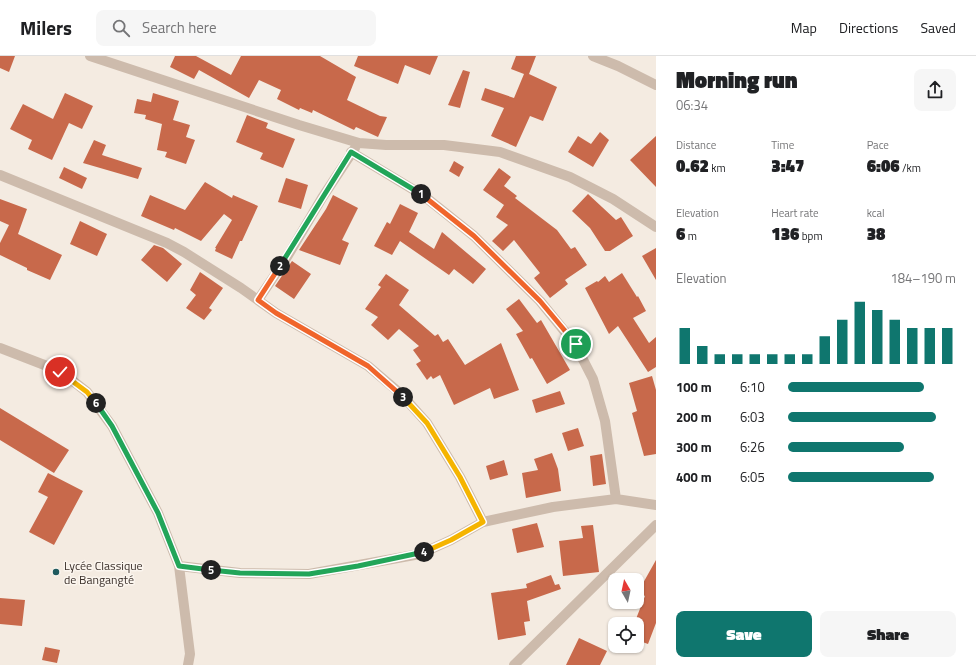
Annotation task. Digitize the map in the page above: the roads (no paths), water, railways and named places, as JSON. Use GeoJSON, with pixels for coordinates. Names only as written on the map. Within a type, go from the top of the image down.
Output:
{"type":"FeatureCollection","features":[{"type":"Feature","properties":{"kind":"street"},"geometry":{"type":"LineString","coordinates":[[90,56],[359,143],[386,145],[444,145],[500,152],[570,177],[613,199],[656,227]]}},
{"type":"Feature","properties":{"kind":"street"},"geometry":{"type":"LineString","coordinates":[[593,56],[618,66],[656,85]]}},
{"type":"Feature","properties":{"kind":"street"},"geometry":{"type":"LineString","coordinates":[[258,300],[287,257],[351,152],[359,143]]}},
{"type":"Feature","properties":{"kind":"street"},"geometry":{"type":"LineString","coordinates":[[351,152],[424,196],[474,236],[540,301],[576,344],[593,379],[605,421],[616,499]]}},
{"type":"Feature","properties":{"kind":"street"},"geometry":{"type":"LineString","coordinates":[[0,175],[167,243],[184,252],[290,321],[368,366],[401,394],[427,423],[460,477],[483,522]]}},
{"type":"Feature","properties":{"kind":"street"},"geometry":{"type":"LineString","coordinates":[[0,348],[60,372],[87,392],[112,426],[158,513],[179,566],[190,654],[188,665]]}},
{"type":"Feature","properties":{"kind":"street"},"geometry":{"type":"LineString","coordinates":[[179,566],[240,573],[309,574],[420,554],[451,540],[483,522],[553,507],[616,499],[656,505]]}},
{"type":"Feature","properties":{"kind":"street"},"geometry":{"type":"LineString","coordinates":[[514,665],[656,525]]}},
{"type":"Feature","properties":{"kind":"place","name":"Lycée Classique de Bangangté"},"geometry":{"type":"Point","coordinates":[56,572]}}]}
